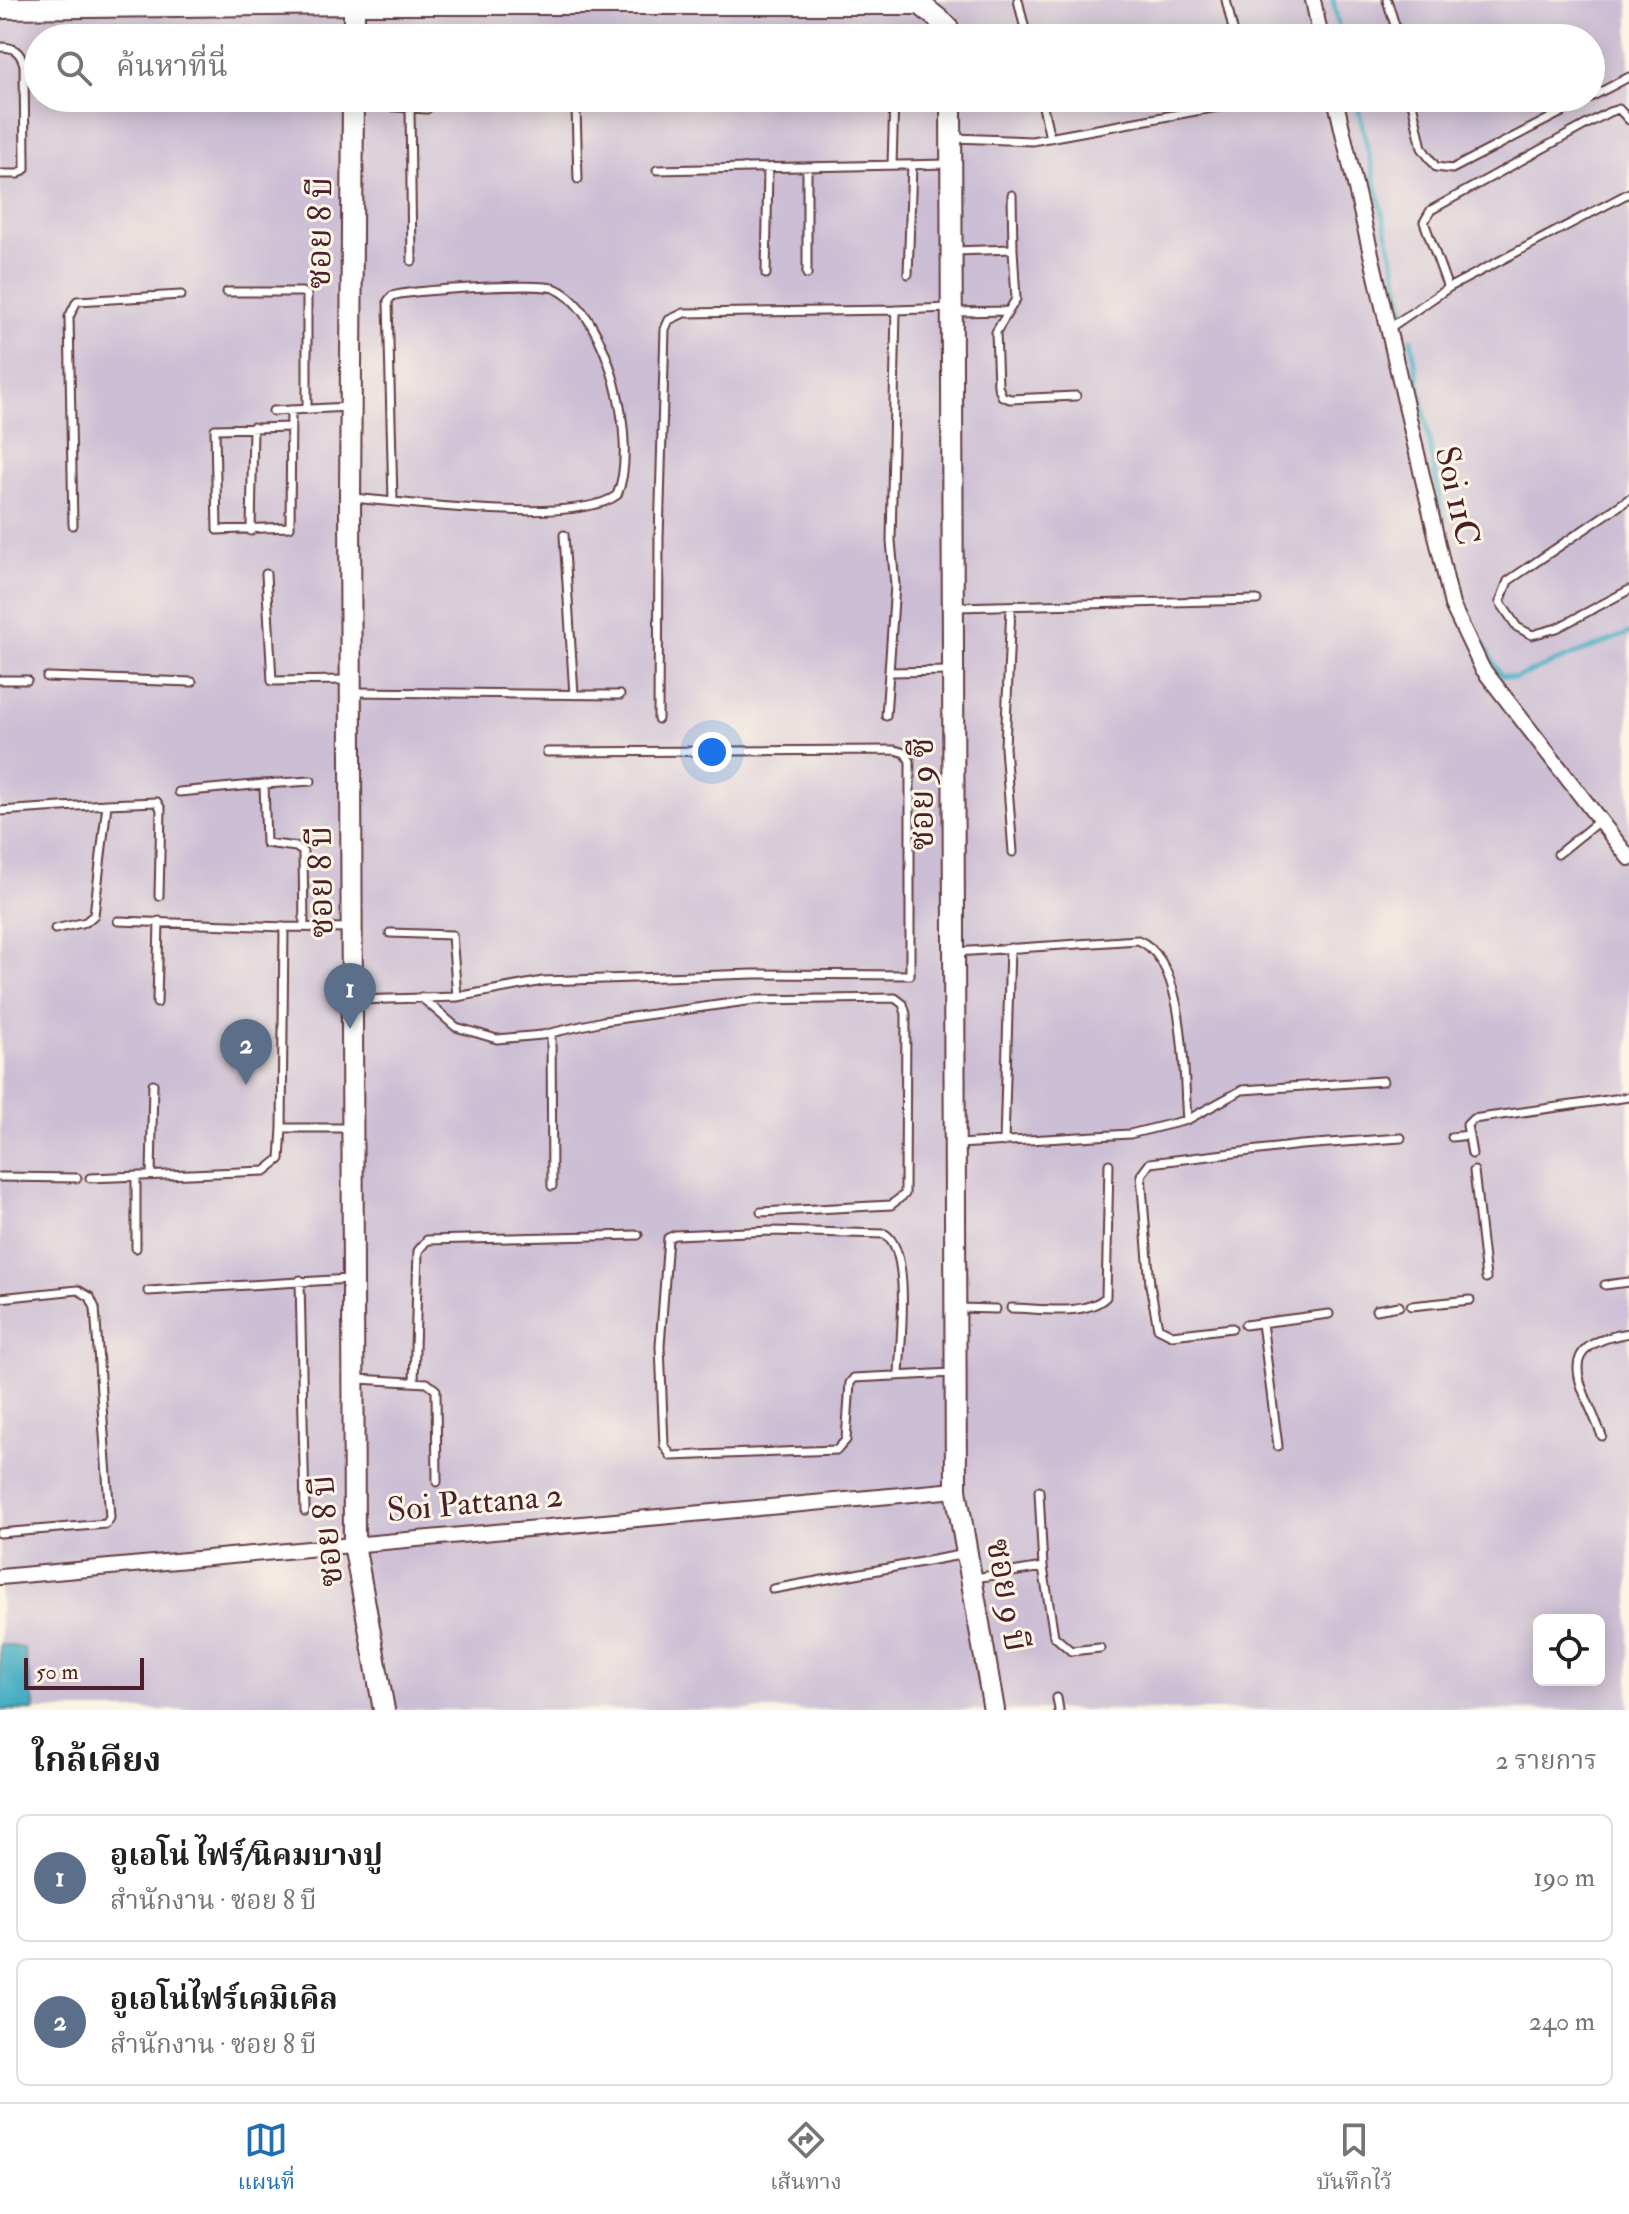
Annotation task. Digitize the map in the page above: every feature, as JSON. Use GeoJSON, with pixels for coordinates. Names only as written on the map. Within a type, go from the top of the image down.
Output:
{"type":"FeatureCollection","features":[{"type":"Feature","properties":{"kind":"street"},"geometry":{"type":"LineString","coordinates":[[1313,0],[1318,24]]}},
{"type":"Feature","properties":{"kind":"street"},"geometry":{"type":"LineString","coordinates":[[354,2],[354,24]]}},
{"type":"Feature","properties":{"kind":"street"},"geometry":{"type":"LineString","coordinates":[[0,8],[354,2],[859,2],[920,4],[945,24]]}},
{"type":"Feature","properties":{"kind":"street","name":"ซอย 8 บี"},"geometry":{"type":"LineString","coordinates":[[353,112],[350,498],[354,1544],[384,1710]]}},
{"type":"Feature","properties":{"kind":"street","name":"ซอย 9 ซี"},"geometry":{"type":"LineString","coordinates":[[951,112],[956,1490]]}},
{"type":"Feature","properties":{"kind":"street","name":"Soi 11C"},"geometry":{"type":"LineString","coordinates":[[1338,112],[1452,605],[1482,668],[1629,858]]}},
{"type":"Feature","properties":{"kind":"street","name":"Soi Pattana 2"},"geometry":{"type":"LineString","coordinates":[[0,1577],[956,1490]]}},
{"type":"Feature","properties":{"kind":"street","name":"ซอย 9 บี"},"geometry":{"type":"LineString","coordinates":[[956,1490],[994,1710]]}},
{"type":"Feature","properties":{"kind":"lane"},"geometry":{"type":"LineString","coordinates":[[1018,0],[1024,24]]}},
{"type":"Feature","properties":{"kind":"lane"},"geometry":{"type":"LineString","coordinates":[[1226,0],[1232,24]]}},
{"type":"Feature","properties":{"kind":"lane"},"geometry":{"type":"LineString","coordinates":[[1387,0],[1395,24]]}},
{"type":"Feature","properties":{"kind":"lane"},"geometry":{"type":"LineString","coordinates":[[0,47],[12,47],[21,55],[24,65]]}},
{"type":"Feature","properties":{"kind":"lane"},"geometry":{"type":"LineString","coordinates":[[1605,89],[1629,77]]}},
{"type":"Feature","properties":{"kind":"lane"},"geometry":{"type":"LineString","coordinates":[[1448,288],[1424,222],[1431,210],[1609,112],[1619,109],[1629,120]]}},
{"type":"Feature","properties":{"kind":"lane"},"geometry":{"type":"LineString","coordinates":[[0,174],[18,174],[25,169],[24,112]]}},
{"type":"Feature","properties":{"kind":"lane"},"geometry":{"type":"LineString","coordinates":[[410,112],[412,261]]}},
{"type":"Feature","properties":{"kind":"lane"},"geometry":{"type":"LineString","coordinates":[[576,112],[578,179]]}},
{"type":"Feature","properties":{"kind":"lane"},"geometry":{"type":"LineString","coordinates":[[892,165],[894,112]]}},
{"type":"Feature","properties":{"kind":"lane"},"geometry":{"type":"LineString","coordinates":[[1044,112],[1050,138]]}},
{"type":"Feature","properties":{"kind":"lane"},"geometry":{"type":"LineString","coordinates":[[952,138],[1015,141],[1050,138],[1191,112]]}},
{"type":"Feature","properties":{"kind":"lane"},"geometry":{"type":"LineString","coordinates":[[1414,112],[1422,148],[1436,167],[1452,169],[1561,112]]}},
{"type":"Feature","properties":{"kind":"lane"},"geometry":{"type":"LineString","coordinates":[[657,170],[951,164]]}},
{"type":"Feature","properties":{"kind":"lane"},"geometry":{"type":"LineString","coordinates":[[908,274],[912,165]]}},
{"type":"Feature","properties":{"kind":"lane"},"geometry":{"type":"LineString","coordinates":[[807,167],[807,274]]}},
{"type":"Feature","properties":{"kind":"lane"},"geometry":{"type":"LineString","coordinates":[[766,274],[768,168]]}},
{"type":"Feature","properties":{"kind":"lane"},"geometry":{"type":"LineString","coordinates":[[1388,329],[1448,288],[1629,193]]}},
{"type":"Feature","properties":{"kind":"lane"},"geometry":{"type":"LineString","coordinates":[[1012,195],[1016,299],[996,332],[998,386],[1002,396],[1076,396]]}},
{"type":"Feature","properties":{"kind":"lane"},"geometry":{"type":"LineString","coordinates":[[953,252],[1013,249]]}},
{"type":"Feature","properties":{"kind":"lane"},"geometry":{"type":"LineString","coordinates":[[350,498],[393,501],[527,509],[591,506],[617,495],[622,483],[625,440],[612,364],[601,341],[562,292],[548,286],[392,296],[388,301],[393,501]]}},
{"type":"Feature","properties":{"kind":"lane"},"geometry":{"type":"LineString","coordinates":[[227,292],[302,292],[307,295],[307,409]]}},
{"type":"Feature","properties":{"kind":"lane"},"geometry":{"type":"LineString","coordinates":[[73,525],[69,317],[72,306],[77,301],[181,295]]}},
{"type":"Feature","properties":{"kind":"lane"},"geometry":{"type":"LineString","coordinates":[[886,716],[895,585],[891,541],[896,310]]}},
{"type":"Feature","properties":{"kind":"lane"},"geometry":{"type":"LineString","coordinates":[[658,719],[659,538],[665,329],[669,320],[684,313],[1007,311]]}},
{"type":"Feature","properties":{"kind":"lane"},"geometry":{"type":"LineString","coordinates":[[273,411],[350,407]]}},
{"type":"Feature","properties":{"kind":"lane"},"geometry":{"type":"LineString","coordinates":[[291,410],[291,427],[290,527],[221,532],[216,526],[214,432],[217,428],[291,427]]}},
{"type":"Feature","properties":{"kind":"lane"},"geometry":{"type":"LineString","coordinates":[[251,531],[253,427]]}},
{"type":"Feature","properties":{"kind":"lane"},"geometry":{"type":"LineString","coordinates":[[1629,499],[1508,581],[1500,602],[1517,627],[1532,635],[1557,628],[1629,590]]}},
{"type":"Feature","properties":{"kind":"lane"},"geometry":{"type":"LineString","coordinates":[[564,535],[574,695]]}},
{"type":"Feature","properties":{"kind":"lane"},"geometry":{"type":"LineString","coordinates":[[266,574],[269,681],[620,695]]}},
{"type":"Feature","properties":{"kind":"lane"},"geometry":{"type":"LineString","coordinates":[[954,607],[1257,600]]}},
{"type":"Feature","properties":{"kind":"lane"},"geometry":{"type":"LineString","coordinates":[[1011,606],[1005,747],[1013,852]]}},
{"type":"Feature","properties":{"kind":"lane"},"geometry":{"type":"LineString","coordinates":[[889,672],[954,671]]}},
{"type":"Feature","properties":{"kind":"lane"},"geometry":{"type":"LineString","coordinates":[[47,677],[192,682]]}},
{"type":"Feature","properties":{"kind":"lane"},"geometry":{"type":"LineString","coordinates":[[0,680],[27,680]]}},
{"type":"Feature","properties":{"kind":"lane"},"geometry":{"type":"LineString","coordinates":[[354,1000],[457,997],[543,981],[754,974],[902,978],[910,975],[910,761],[905,753],[895,750],[547,752]]}},
{"type":"Feature","properties":{"kind":"lane"},"geometry":{"type":"LineString","coordinates":[[179,792],[311,781]]}},
{"type":"Feature","properties":{"kind":"lane"},"geometry":{"type":"LineString","coordinates":[[264,784],[266,843],[296,847],[303,852],[304,927]]}},
{"type":"Feature","properties":{"kind":"lane"},"geometry":{"type":"LineString","coordinates":[[0,811],[157,802],[161,809],[159,896]]}},
{"type":"Feature","properties":{"kind":"lane"},"geometry":{"type":"LineString","coordinates":[[55,929],[86,922],[94,915],[107,804]]}},
{"type":"Feature","properties":{"kind":"lane"},"geometry":{"type":"LineString","coordinates":[[1558,854],[1599,821]]}},
{"type":"Feature","properties":{"kind":"lane"},"geometry":{"type":"LineString","coordinates":[[118,921],[353,928]]}},
{"type":"Feature","properties":{"kind":"lane"},"geometry":{"type":"LineString","coordinates":[[157,1003],[159,921]]}},
{"type":"Feature","properties":{"kind":"lane"},"geometry":{"type":"LineString","coordinates":[[90,1178],[265,1171],[280,1159],[284,927]]}},
{"type":"Feature","properties":{"kind":"lane"},"geometry":{"type":"LineString","coordinates":[[390,933],[452,935],[457,997]]}},
{"type":"Feature","properties":{"kind":"lane"},"geometry":{"type":"LineString","coordinates":[[954,952],[1138,940],[1152,946],[1161,958],[1177,1002],[1187,1120]]}},
{"type":"Feature","properties":{"kind":"lane"},"geometry":{"type":"LineString","coordinates":[[1004,1142],[1010,948]]}},
{"type":"Feature","properties":{"kind":"lane"},"geometry":{"type":"LineString","coordinates":[[421,997],[456,1027],[497,1039],[754,1000],[895,998],[903,1004],[906,1014],[905,1194],[891,1205],[761,1212]]}},
{"type":"Feature","properties":{"kind":"lane"},"geometry":{"type":"LineString","coordinates":[[551,1033],[552,1186]]}},
{"type":"Feature","properties":{"kind":"lane"},"geometry":{"type":"LineString","coordinates":[[956,1144],[1130,1134],[1187,1120],[1242,1090],[1383,1081]]}},
{"type":"Feature","properties":{"kind":"lane"},"geometry":{"type":"LineString","coordinates":[[151,1175],[153,1084]]}},
{"type":"Feature","properties":{"kind":"lane"},"geometry":{"type":"LineString","coordinates":[[1472,1154],[1467,1125],[1473,1119],[1629,1097]]}},
{"type":"Feature","properties":{"kind":"lane"},"geometry":{"type":"LineString","coordinates":[[282,1128],[351,1128]]}},
{"type":"Feature","properties":{"kind":"lane"},"geometry":{"type":"LineString","coordinates":[[1452,1137],[1469,1135]]}},
{"type":"Feature","properties":{"kind":"lane"},"geometry":{"type":"LineString","coordinates":[[1232,1328],[1172,1335],[1158,1328],[1150,1285],[1141,1175],[1145,1166],[1301,1145],[1401,1138]]}},
{"type":"Feature","properties":{"kind":"lane"},"geometry":{"type":"LineString","coordinates":[[1011,1308],[1084,1308],[1106,1297],[1109,1164]]}},
{"type":"Feature","properties":{"kind":"lane"},"geometry":{"type":"LineString","coordinates":[[1474,1171],[1486,1278]]}},
{"type":"Feature","properties":{"kind":"lane"},"geometry":{"type":"LineString","coordinates":[[136,1176],[136,1248]]}},
{"type":"Feature","properties":{"kind":"lane"},"geometry":{"type":"LineString","coordinates":[[0,1177],[77,1178]]}},
{"type":"Feature","properties":{"kind":"lane"},"geometry":{"type":"LineString","coordinates":[[899,1375],[902,1282],[898,1251],[893,1239],[885,1234],[772,1231],[675,1235],[668,1238],[660,1346],[664,1445],[671,1456],[837,1450],[846,1440],[850,1383],[854,1378],[955,1372]]}},
{"type":"Feature","properties":{"kind":"lane"},"geometry":{"type":"LineString","coordinates":[[414,1382],[418,1251],[427,1240],[638,1235]]}},
{"type":"Feature","properties":{"kind":"lane"},"geometry":{"type":"LineString","coordinates":[[148,1291],[352,1278]]}},
{"type":"Feature","properties":{"kind":"lane"},"geometry":{"type":"LineString","coordinates":[[300,1280],[305,1511]]}},
{"type":"Feature","properties":{"kind":"lane"},"geometry":{"type":"LineString","coordinates":[[1605,1285],[1629,1282]]}},
{"type":"Feature","properties":{"kind":"lane"},"geometry":{"type":"LineString","coordinates":[[0,1298],[78,1290],[90,1297],[95,1308],[110,1518],[106,1524],[87,1528],[0,1533]]}},
{"type":"Feature","properties":{"kind":"lane"},"geometry":{"type":"LineString","coordinates":[[1411,1306],[1470,1300]]}},
{"type":"Feature","properties":{"kind":"lane"},"geometry":{"type":"LineString","coordinates":[[1376,1310],[1399,1306]]}},
{"type":"Feature","properties":{"kind":"lane"},"geometry":{"type":"LineString","coordinates":[[954,1308],[996,1309]]}},
{"type":"Feature","properties":{"kind":"lane"},"geometry":{"type":"LineString","coordinates":[[1245,1325],[1329,1314]]}},
{"type":"Feature","properties":{"kind":"lane"},"geometry":{"type":"LineString","coordinates":[[1262,1323],[1278,1446]]}},
{"type":"Feature","properties":{"kind":"lane"},"geometry":{"type":"LineString","coordinates":[[1602,1436],[1578,1376],[1578,1361],[1582,1351],[1593,1341],[1629,1333]]}},
{"type":"Feature","properties":{"kind":"lane"},"geometry":{"type":"LineString","coordinates":[[351,1379],[427,1383],[436,1390],[437,1482]]}},
{"type":"Feature","properties":{"kind":"lane"},"geometry":{"type":"LineString","coordinates":[[1039,1491],[1043,1567],[1054,1636],[1071,1651],[1100,1648]]}},
{"type":"Feature","properties":{"kind":"lane"},"geometry":{"type":"LineString","coordinates":[[773,1589],[968,1554]]}},
{"type":"Feature","properties":{"kind":"lane"},"geometry":{"type":"LineString","coordinates":[[973,1578],[1043,1567]]}},
{"type":"Feature","properties":{"kind":"lane"},"geometry":{"type":"LineString","coordinates":[[1057,1698],[1059,1710]]}},
{"type":"Feature","properties":{"kind":"shaded area"},"geometry":{"type":"Polygon","coordinates":[[[0,0],[1629,0],[1629,1710],[0,1710],[0,0]]]}},
{"type":"Feature","properties":{"kind":"water"},"geometry":{"type":"Polygon","coordinates":[[[0,1644],[24,1648],[35,1710],[0,1710],[0,1644]]]}},
{"type":"Feature","properties":{"kind":"waterway"},"geometry":{"type":"LineString","coordinates":[[1333,0],[1338,24]]}},
{"type":"Feature","properties":{"kind":"waterway"},"geometry":{"type":"LineString","coordinates":[[1359,112],[1405,311]]}},
{"type":"Feature","properties":{"kind":"waterway"},"geometry":{"type":"LineString","coordinates":[[1411,339],[1451,563],[1466,615],[1501,675],[1515,678],[1629,633]]}},
{"type":"Feature","properties":{"kind":"place","name":"อูเอโน่ ไฟร์/นิคมบางปู"},"geometry":{"type":"Point","coordinates":[350,1029]}},
{"type":"Feature","properties":{"kind":"place","name":"อูเอโน่ไฟร์เคมิเคิล"},"geometry":{"type":"Point","coordinates":[246,1085]}}]}
